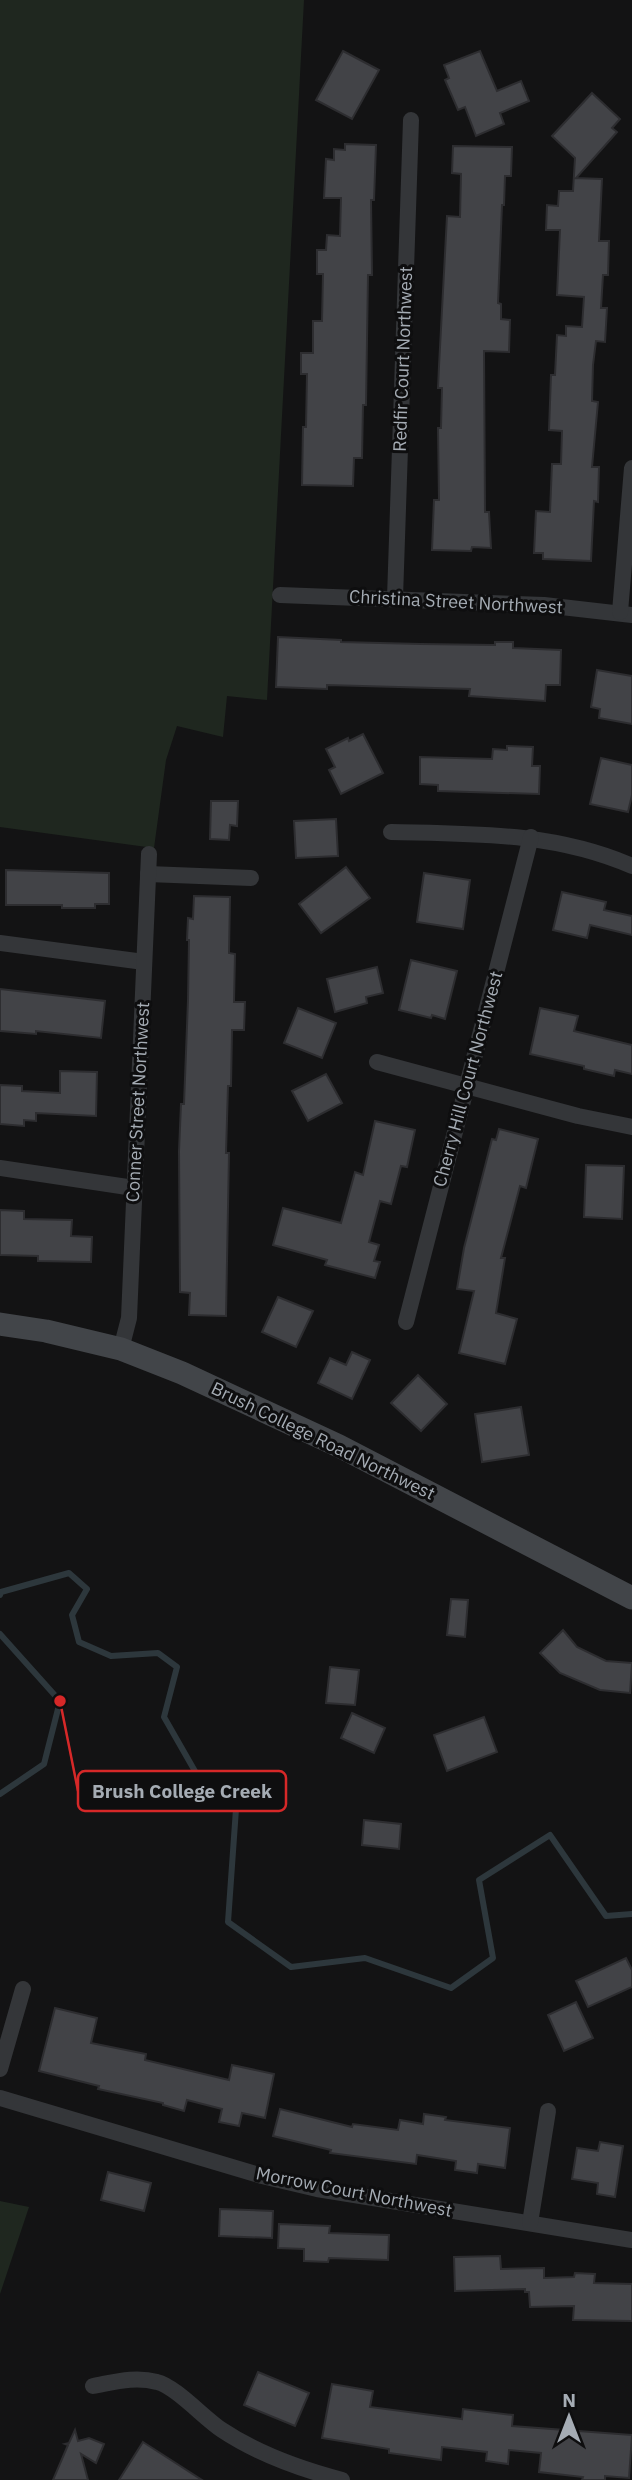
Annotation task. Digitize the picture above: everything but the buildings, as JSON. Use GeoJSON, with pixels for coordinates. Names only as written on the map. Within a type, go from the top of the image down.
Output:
{"type":"FeatureCollection","features":[{"type":"Feature","properties":{"kind":"street","name":"Redfir Court Northwest"},"geometry":{"type":"LineString","coordinates":[[395,598],[411,120]]}},
{"type":"Feature","properties":{"kind":"street"},"geometry":{"type":"LineString","coordinates":[[626,614],[632,468]]}},
{"type":"Feature","properties":{"kind":"street","name":"Christina Street Northwest"},"geometry":{"type":"LineString","coordinates":[[281,595],[544,605],[626,614]]}},
{"type":"Feature","properties":{"kind":"street"},"geometry":{"type":"LineString","coordinates":[[391,832],[531,837],[582,848],[632,866]]}},
{"type":"Feature","properties":{"kind":"street","name":"Cherry Hill Court Northwest"},"geometry":{"type":"LineString","coordinates":[[406,1322],[531,837]]}},
{"type":"Feature","properties":{"kind":"street","name":"Conner Street Northwest"},"geometry":{"type":"LineString","coordinates":[[121,1349],[129,1318],[149,854]]}},
{"type":"Feature","properties":{"kind":"street"},"geometry":{"type":"LineString","coordinates":[[148,874],[251,878]]}},
{"type":"Feature","properties":{"kind":"street"},"geometry":{"type":"LineString","coordinates":[[0,943],[144,962]]}},
{"type":"Feature","properties":{"kind":"street"},"geometry":{"type":"LineString","coordinates":[[377,1062],[632,1127]]}},
{"type":"Feature","properties":{"kind":"street"},"geometry":{"type":"LineString","coordinates":[[0,1168],[134,1188]]}},
{"type":"Feature","properties":{"kind":"street","name":"Brush College Road Northwest"},"geometry":{"type":"LineString","coordinates":[[0,1324],[46,1331],[121,1349],[193,1378],[339,1446],[632,1598]]}},
{"type":"Feature","properties":{"kind":"street"},"geometry":{"type":"LineString","coordinates":[[0,2069],[23,1989]]}},
{"type":"Feature","properties":{"kind":"street","name":"Morrow Court Northwest"},"geometry":{"type":"LineString","coordinates":[[0,2098],[262,2176],[317,2189],[632,2240]]}},
{"type":"Feature","properties":{"kind":"street"},"geometry":{"type":"LineString","coordinates":[[530,2223],[548,2111]]}},
{"type":"Feature","properties":{"kind":"street"},"geometry":{"type":"LineString","coordinates":[[93,2386],[136,2378],[160,2382],[222,2430],[257,2450],[312,2472],[342,2480]]}},
{"type":"Feature","properties":{"kind":"shaded area"},"geometry":{"type":"Polygon","coordinates":[[[0,0],[304,0],[267,700],[227,696],[223,737],[177,726],[166,760],[154,848],[0,827],[0,0]]]}},
{"type":"Feature","properties":{"kind":"shaded area"},"geometry":{"type":"Polygon","coordinates":[[[0,2201],[29,2207],[0,2294],[0,2201]]]}},
{"type":"Feature","properties":{"kind":"waterway"},"geometry":{"type":"LineString","coordinates":[[0,1595],[1,1592],[69,1573],[87,1589],[72,1615],[79,1642],[111,1656],[158,1653],[177,1667],[164,1717],[196,1773],[236,1809],[228,1922],[291,1967],[365,1958],[451,1988],[493,1958],[479,1880],[550,1835],[606,1916],[632,1914]]}},
{"type":"Feature","properties":{"kind":"waterway"},"geometry":{"type":"LineString","coordinates":[[0,1634],[60,1701],[44,1764],[0,1794]]}},
{"type":"Feature","properties":{"kind":"place","name":"Brush College Creek"},"geometry":{"type":"Point","coordinates":[60,1701]}}]}
